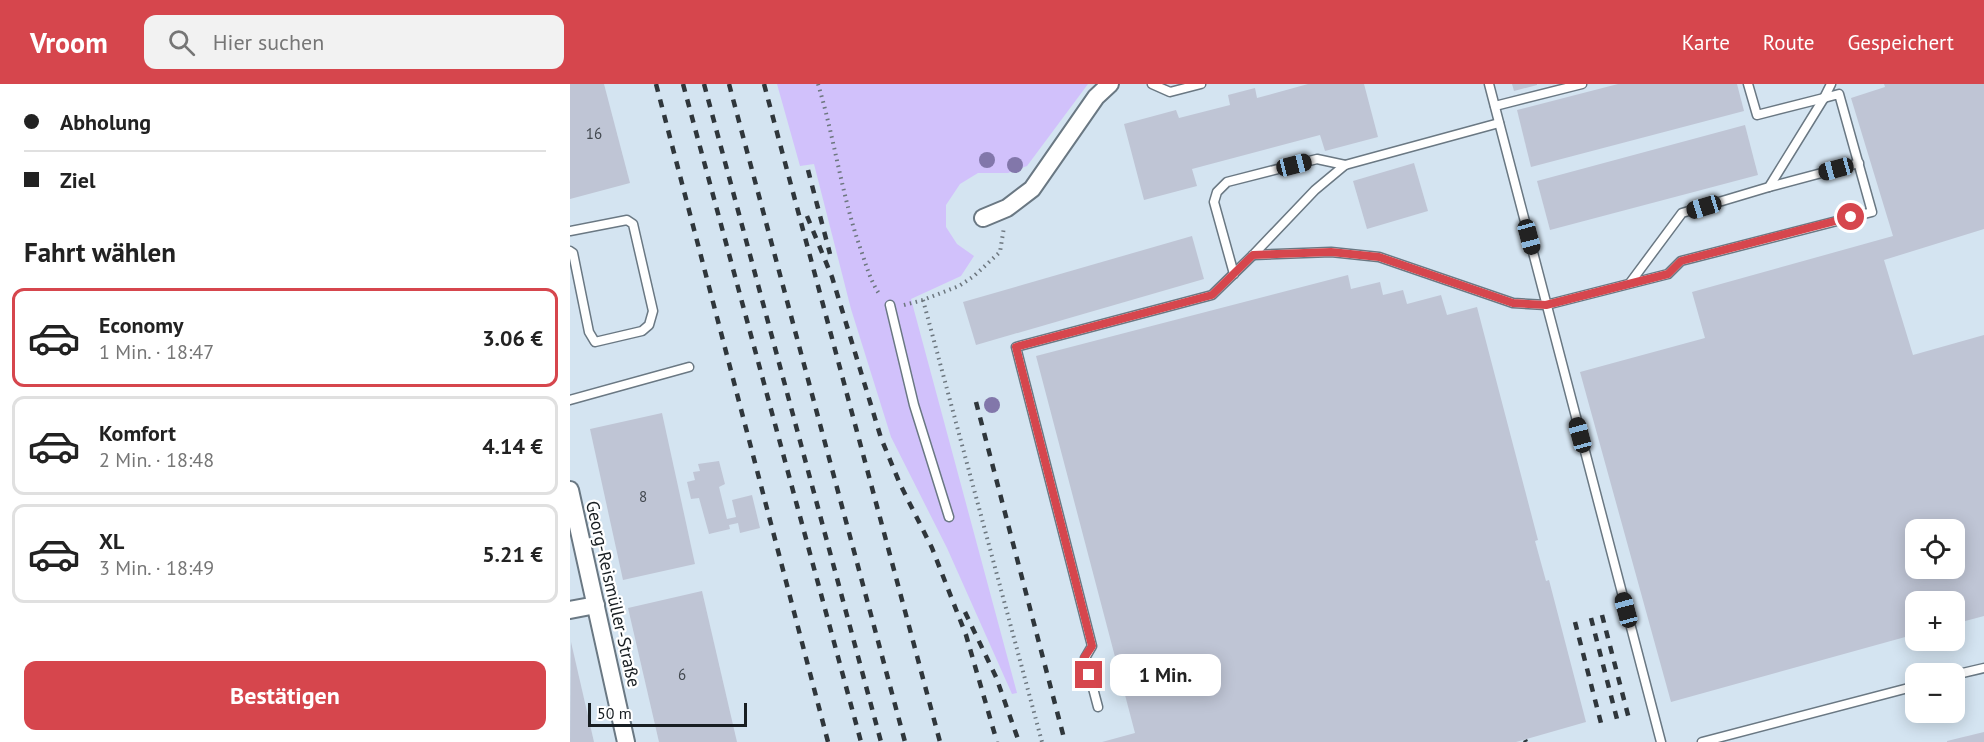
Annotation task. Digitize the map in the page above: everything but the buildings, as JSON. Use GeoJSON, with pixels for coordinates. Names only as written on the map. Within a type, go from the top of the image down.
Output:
{"type":"FeatureCollection","features":[{"type":"Feature","properties":{"kind":"street"},"geometry":{"type":"LineString","coordinates":[[983,218],[1007,208],[1032,189],[1096,97],[1110,84]]}},
{"type":"Feature","properties":{"kind":"street","name":"Georg-Reismüller-Straße"},"geometry":{"type":"LineString","coordinates":[[570,490],[626,742]]}},
{"type":"Feature","properties":{"kind":"street"},"geometry":{"type":"LineString","coordinates":[[570,610],[596,605]]}},
{"type":"Feature","properties":{"kind":"lane"},"geometry":{"type":"LineString","coordinates":[[1152,84],[1170,92],[1201,84]]}},
{"type":"Feature","properties":{"kind":"lane"},"geometry":{"type":"LineString","coordinates":[[1489,84],[1661,742]]}},
{"type":"Feature","properties":{"kind":"lane"},"geometry":{"type":"LineString","coordinates":[[1495,106],[1582,84]]}},
{"type":"Feature","properties":{"kind":"lane"},"geometry":{"type":"LineString","coordinates":[[1253,255],[1331,252],[1379,257],[1513,303],[1546,305],[1668,274],[1681,261],[1872,212],[1839,94],[1757,115],[1748,84]]}},
{"type":"Feature","properties":{"kind":"lane"},"geometry":{"type":"LineString","coordinates":[[1769,188],[1832,84]]}},
{"type":"Feature","properties":{"kind":"lane"},"geometry":{"type":"LineString","coordinates":[[1098,707],[1084,658],[1092,646],[1016,347],[1212,295],[1315,190],[1345,165],[1499,123]]}},
{"type":"Feature","properties":{"kind":"lane"},"geometry":{"type":"LineString","coordinates":[[1234,274],[1214,202],[1217,192],[1227,182],[1317,159],[1345,165]]}},
{"type":"Feature","properties":{"kind":"lane"},"geometry":{"type":"LineString","coordinates":[[1630,283],[1682,213],[1858,163]]}},
{"type":"Feature","properties":{"kind":"lane"},"geometry":{"type":"LineString","coordinates":[[570,231],[627,220],[633,224],[653,311],[649,326],[642,331],[595,342],[590,332],[573,253],[570,251]]}},
{"type":"Feature","properties":{"kind":"lane"},"geometry":{"type":"LineString","coordinates":[[891,305],[914,405],[949,517]]}},
{"type":"Feature","properties":{"kind":"lane"},"geometry":{"type":"LineString","coordinates":[[570,400],[689,367]]}},
{"type":"Feature","properties":{"kind":"lane"},"geometry":{"type":"LineString","coordinates":[[1965,672],[1984,668]]}},
{"type":"Feature","properties":{"kind":"lane"},"geometry":{"type":"LineString","coordinates":[[1702,742],[1905,689]]}},
{"type":"Feature","properties":{"kind":"path"},"geometry":{"type":"LineString","coordinates":[[818,84],[850,221],[873,284],[880,297],[891,305],[903,305],[923,300],[959,286],[975,276],[1000,252],[1007,208]]}},
{"type":"Feature","properties":{"kind":"path"},"geometry":{"type":"LineString","coordinates":[[923,300],[1042,742]]}},
{"type":"Feature","properties":{"kind":"shaded area"},"geometry":{"type":"Polygon","coordinates":[[[777,84],[1088,84],[1027,166],[1008,173],[978,173],[960,184],[946,205],[946,227],[957,244],[974,256],[961,276],[911,299],[1017,693],[1012,694],[947,548],[891,437],[851,309],[814,164],[800,166],[777,84]]]}},
{"type":"Feature","properties":{"kind":"railway"},"geometry":{"type":"LineString","coordinates":[[656,84],[828,742]]}},
{"type":"Feature","properties":{"kind":"railway"},"geometry":{"type":"LineString","coordinates":[[683,84],[861,742]]}},
{"type":"Feature","properties":{"kind":"railway"},"geometry":{"type":"LineString","coordinates":[[704,84],[881,742]]}},
{"type":"Feature","properties":{"kind":"railway"},"geometry":{"type":"LineString","coordinates":[[729,84],[905,742]]}},
{"type":"Feature","properties":{"kind":"railway"},"geometry":{"type":"LineString","coordinates":[[764,84],[940,742]]}},
{"type":"Feature","properties":{"kind":"railway"},"geometry":{"type":"LineString","coordinates":[[808,170],[830,254]]}},
{"type":"Feature","properties":{"kind":"railway"},"geometry":{"type":"LineString","coordinates":[[807,216],[832,277],[881,438],[900,484],[932,548],[966,635],[997,742]]}},
{"type":"Feature","properties":{"kind":"railway"},"geometry":{"type":"LineString","coordinates":[[976,402],[1065,742]]}},
{"type":"Feature","properties":{"kind":"railway"},"geometry":{"type":"LineString","coordinates":[[965,612],[996,677],[1019,742]]}},
{"type":"Feature","properties":{"kind":"railway"},"geometry":{"type":"LineString","coordinates":[[1602,615],[1629,719]]}},
{"type":"Feature","properties":{"kind":"railway"},"geometry":{"type":"LineString","coordinates":[[1591,618],[1618,723]]}},
{"type":"Feature","properties":{"kind":"railway"},"geometry":{"type":"LineString","coordinates":[[1575,622],[1602,727]]}},
{"type":"Feature","properties":{"kind":"route"},"geometry":{"type":"LineString","coordinates":[[1089,675],[1084,658],[1092,646],[1016,347],[1212,295],[1253,255],[1331,252],[1379,257],[1513,303],[1546,305],[1668,274],[1681,261],[1851,217]]}}]}
